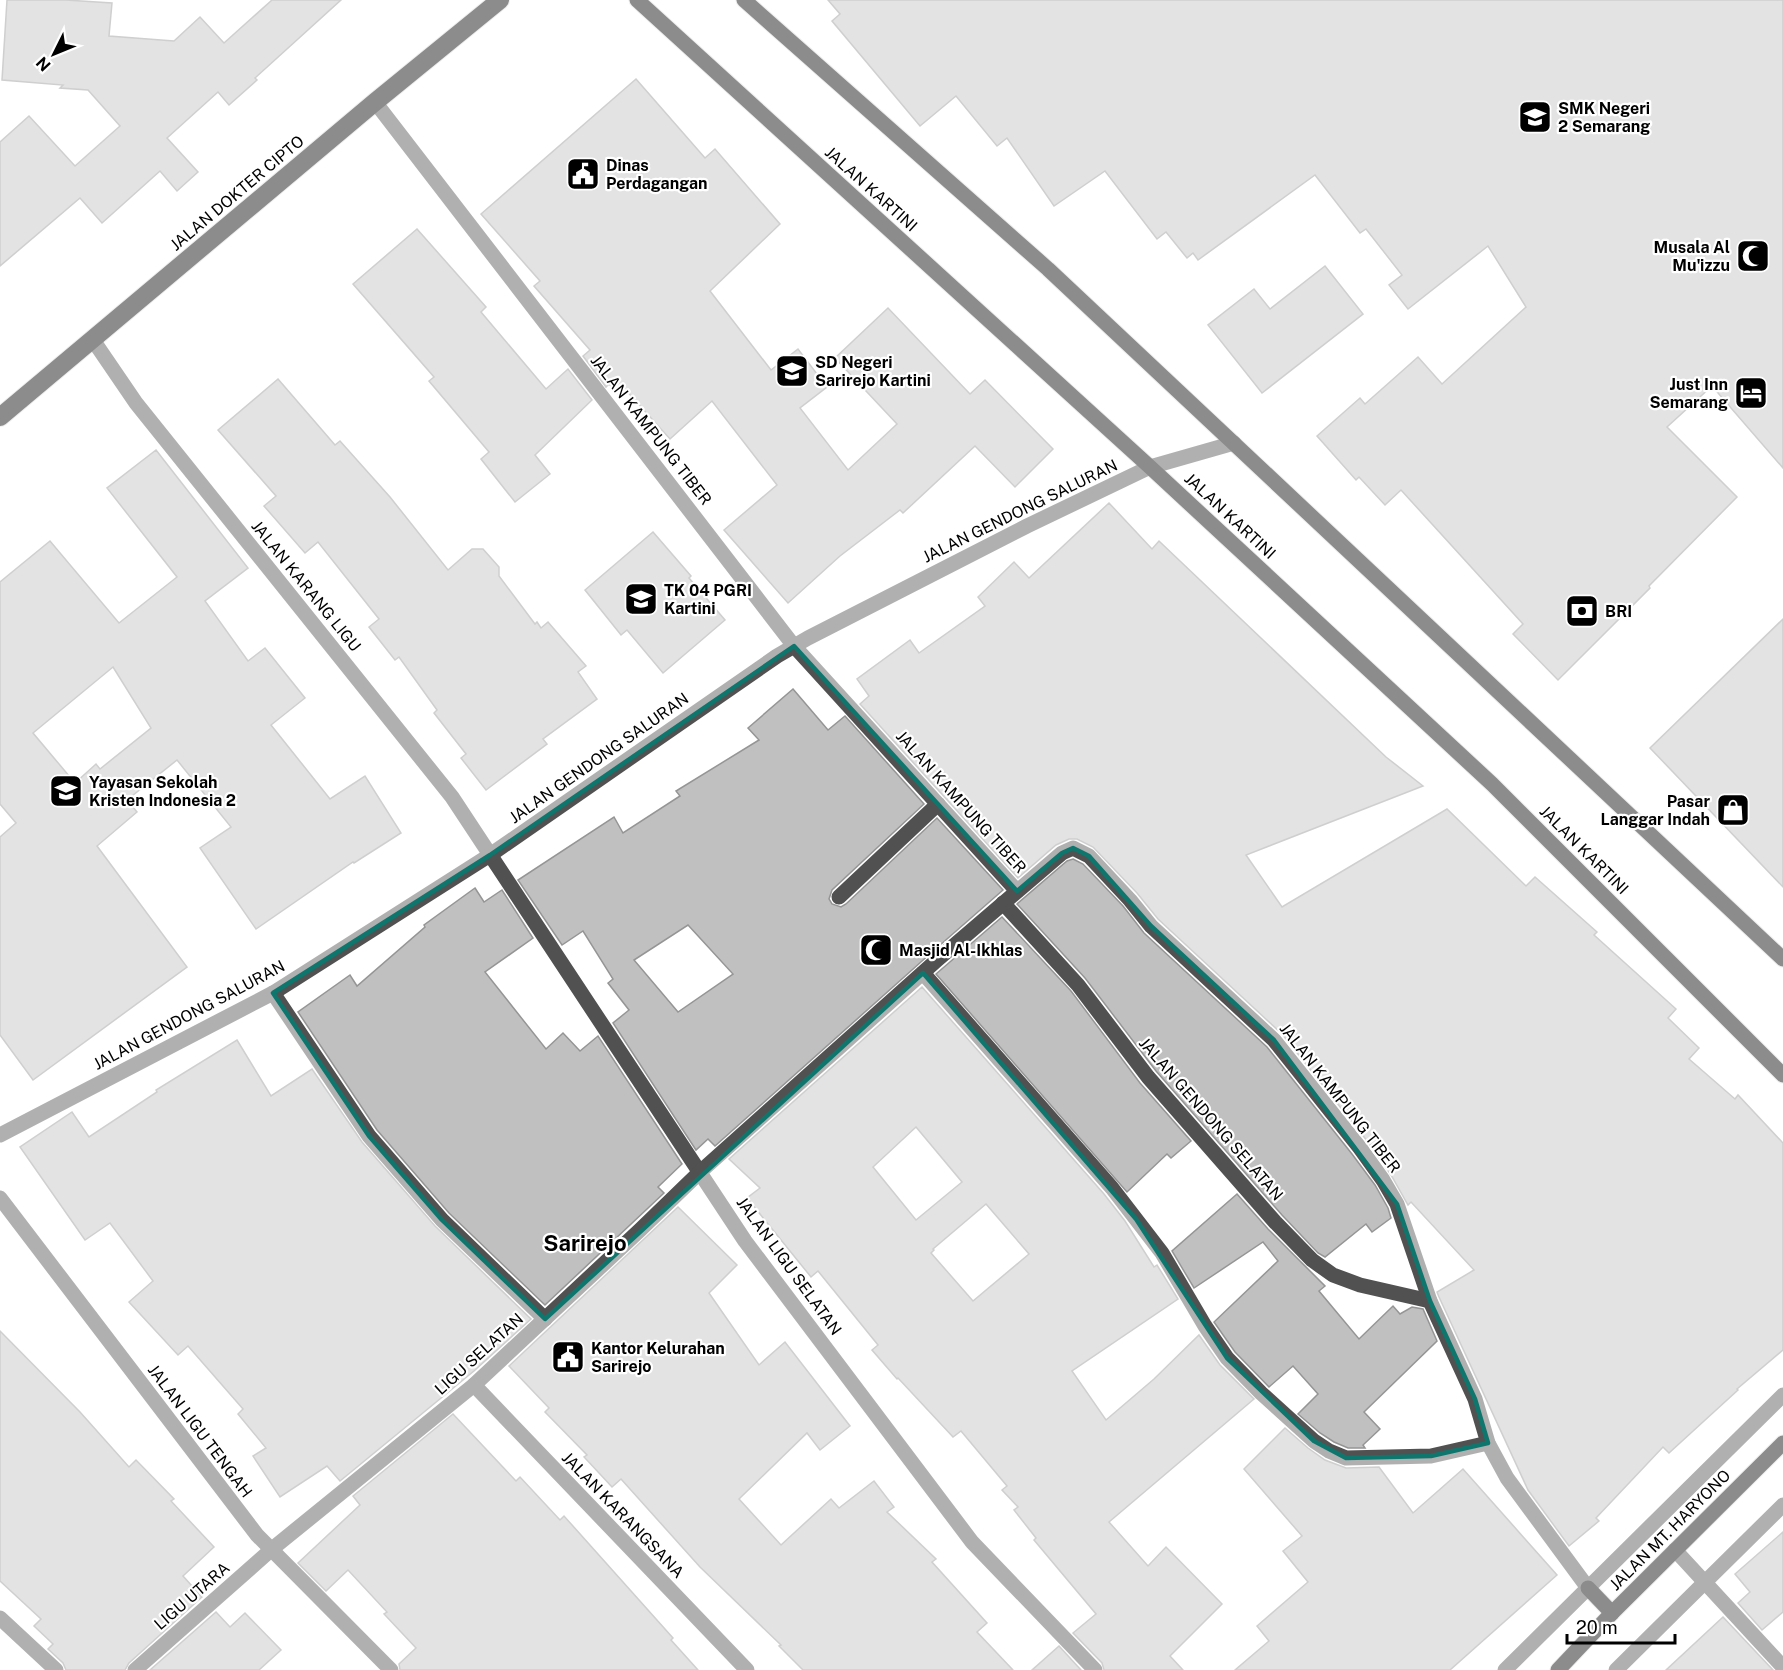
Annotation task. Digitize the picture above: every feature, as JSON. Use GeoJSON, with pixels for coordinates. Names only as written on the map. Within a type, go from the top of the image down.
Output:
{"type":"FeatureCollection","features":[{"type":"Feature","properties":{"kind":"highway","name":"JALAN DOKTER CIPTO"},"geometry":{"type":"LineString","coordinates":[[0,417],[375,102],[501,0]]}},
{"type":"Feature","properties":{"kind":"main road","name":"JALAN KARTINI"},"geometry":{"type":"LineString","coordinates":[[637,0],[1150,467],[1492,784],[1783,1075]]}},
{"type":"Feature","properties":{"kind":"main road"},"geometry":{"type":"LineString","coordinates":[[744,0],[1048,268],[1783,959]]}},
{"type":"Feature","properties":{"kind":"main road","name":"JALAN MT. HARYONO"},"geometry":{"type":"LineString","coordinates":[[1558,1670],[1783,1443]]}},
{"type":"Feature","properties":{"kind":"main road"},"geometry":{"type":"LineString","coordinates":[[1588,1588],[1612,1614]]}},
{"type":"Feature","properties":{"kind":"street","name":"JALAN KAMPUNG TIBER"},"geometry":{"type":"LineString","coordinates":[[375,102],[795,646],[1017,891],[1062,853],[1073,848],[1089,856],[1152,926],[1274,1040],[1360,1148],[1397,1204],[1430,1301],[1475,1399],[1488,1443],[1506,1478],[1588,1588]]}},
{"type":"Feature","properties":{"kind":"street","name":"JALAN KARANG LIGU"},"geometry":{"type":"LineString","coordinates":[[93,340],[136,403],[452,797],[490,855]]}},
{"type":"Feature","properties":{"kind":"street","name":"JALAN GENDONG SALURAN"},"geometry":{"type":"LineString","coordinates":[[0,1135],[273,993],[490,855],[795,646],[1027,526],[1150,467],[1234,443]]}},
{"type":"Feature","properties":{"kind":"street"},"geometry":{"type":"LineString","coordinates":[[839,897],[938,804]]}},
{"type":"Feature","properties":{"kind":"street","name":"JALAN LIGU SELATAN"},"geometry":{"type":"LineString","coordinates":[[490,855],[746,1241],[972,1542],[1095,1670]]}},
{"type":"Feature","properties":{"kind":"street"},"geometry":{"type":"LineString","coordinates":[[1017,891],[923,973],[1112,1188],[1162,1253],[1205,1326],[1227,1358],[1261,1393],[1314,1441],[1329,1452],[1347,1458],[1431,1456],[1488,1443]]}},
{"type":"Feature","properties":{"kind":"street","name":"JALAN GENDONG SELATAN"},"geometry":{"type":"LineString","coordinates":[[1003,903],[1078,985],[1148,1077],[1275,1222],[1312,1260],[1334,1275],[1360,1285],[1430,1301]]}},
{"type":"Feature","properties":{"kind":"street","name":"LIGU SELATAN"},"geometry":{"type":"LineString","coordinates":[[272,1550],[474,1385],[700,1172],[923,973]]}},
{"type":"Feature","properties":{"kind":"street"},"geometry":{"type":"LineString","coordinates":[[273,993],[369,1136],[442,1220],[545,1319]]}},
{"type":"Feature","properties":{"kind":"street","name":"JALAN LIGU TENGAH"},"geometry":{"type":"LineString","coordinates":[[0,1198],[257,1535],[391,1670]]}},
{"type":"Feature","properties":{"kind":"street","name":"JALAN KARANGSANA"},"geometry":{"type":"LineString","coordinates":[[474,1385],[747,1670]]}},
{"type":"Feature","properties":{"kind":"street"},"geometry":{"type":"LineString","coordinates":[[1505,1670],[1783,1395]]}},
{"type":"Feature","properties":{"kind":"street"},"geometry":{"type":"LineString","coordinates":[[1616,1670],[1783,1505]]}},
{"type":"Feature","properties":{"kind":"street","name":"LIGU UTARA"},"geometry":{"type":"LineString","coordinates":[[135,1670],[272,1550]]}},
{"type":"Feature","properties":{"kind":"street"},"geometry":{"type":"LineString","coordinates":[[1675,1550],[1783,1667]]}},
{"type":"Feature","properties":{"kind":"street"},"geometry":{"type":"LineString","coordinates":[[0,1618],[56,1670]]}},
{"type":"Feature","properties":{"kind":"highlighted area"},"geometry":{"type":"Polygon","coordinates":[[[794,646],[1017,891],[1062,853],[1073,848],[1089,856],[1151,926],[1274,1040],[1397,1204],[1430,1301],[1475,1399],[1488,1443],[1431,1456],[1346,1458],[1314,1441],[1227,1358],[1136,1219],[923,973],[545,1319],[442,1220],[369,1136],[273,993],[490,855],[794,646]]]}},
{"type":"Feature","properties":{"kind":"building"},"geometry":{"type":"Polygon","coordinates":[[[7,0],[112,3],[109,36],[174,41],[200,17],[224,43],[272,0],[341,0],[255,78],[257,80],[229,105],[218,92],[167,138],[198,172],[177,191],[160,171],[102,223],[80,198],[0,266],[0,142],[29,116],[75,166],[120,126],[88,90],[60,88],[63,85],[2,80],[7,0]]]}},
{"type":"Feature","properties":{"kind":"building"},"geometry":{"type":"Polygon","coordinates":[[[828,0],[1783,0],[1783,468],[1712,386],[1667,427],[1737,497],[1558,680],[1513,634],[1523,624],[1401,490],[1385,505],[1359,477],[1356,480],[1317,436],[1360,398],[1365,404],[1418,357],[1442,384],[1526,307],[1488,246],[1408,309],[1389,285],[1402,275],[1366,229],[1360,233],[1315,175],[1198,260],[1193,253],[1187,258],[1166,232],[1157,239],[1105,171],[1054,206],[1007,138],[997,146],[956,96],[920,126],[832,21],[840,14],[828,0]]]}},
{"type":"Feature","properties":{"kind":"building"},"geometry":{"type":"Polygon","coordinates":[[[636,79],[705,158],[715,149],[780,224],[710,291],[771,370],[798,349],[827,387],[800,408],[848,470],[897,424],[835,358],[888,308],[970,394],[985,380],[1053,449],[1015,487],[975,446],[903,513],[900,510],[840,556],[788,603],[724,530],[777,485],[712,401],[670,439],[624,388],[618,394],[609,384],[606,387],[583,356],[590,350],[534,286],[540,281],[481,214],[636,79]]]}},
{"type":"Feature","properties":{"kind":"building"},"geometry":{"type":"Polygon","coordinates":[[[417,229],[486,307],[481,312],[546,389],[568,369],[592,400],[535,455],[550,474],[515,502],[481,459],[489,452],[429,381],[434,377],[353,284],[417,229]]]}},
{"type":"Feature","properties":{"kind":"building"},"geometry":{"type":"Polygon","coordinates":[[[1325,266],[1363,314],[1262,393],[1208,325],[1254,289],[1270,309],[1325,266]]]}},
{"type":"Feature","properties":{"kind":"building"},"geometry":{"type":"Polygon","coordinates":[[[278,379],[335,445],[340,441],[390,497],[448,570],[472,549],[483,549],[499,567],[499,576],[535,624],[537,622],[541,628],[548,622],[586,666],[578,672],[597,699],[543,739],[547,744],[486,790],[461,758],[466,754],[434,713],[437,710],[399,657],[395,660],[369,627],[379,619],[318,542],[305,553],[264,506],[276,496],[218,430],[278,379]]]}},
{"type":"Feature","properties":{"kind":"building"},"geometry":{"type":"Polygon","coordinates":[[[156,450],[248,568],[205,601],[248,661],[265,648],[305,698],[271,725],[330,799],[365,776],[401,833],[353,862],[256,929],[200,848],[231,827],[177,760],[127,800],[137,812],[97,846],[187,967],[33,1080],[0,1035],[0,837],[16,823],[0,804],[0,582],[50,541],[119,623],[177,577],[107,488],[156,450]],[[113,667],[33,733],[75,783],[96,764],[100,769],[151,728],[113,667]]]}},
{"type":"Feature","properties":{"kind":"building"},"geometry":{"type":"Polygon","coordinates":[[[1109,503],[1152,549],[1159,541],[1386,757],[1423,786],[1246,855],[1282,907],[1447,809],[1526,886],[1535,877],[1597,932],[1594,935],[1676,1009],[1668,1018],[1699,1048],[1689,1059],[1735,1099],[1738,1095],[1783,1143],[1783,1350],[1737,1389],[1669,1453],[1663,1447],[1596,1518],[1599,1521],[1569,1546],[1528,1490],[1437,1292],[1474,1270],[1411,1202],[1408,1205],[1368,1142],[1282,1034],[1158,919],[1137,893],[1093,847],[1077,839],[1069,839],[1056,845],[1018,878],[860,704],[869,696],[857,679],[910,640],[919,653],[985,606],[978,597],[1014,562],[1029,578],[1109,503]]]}},
{"type":"Feature","properties":{"kind":"building","name":"TK 04 PGRI Kartini"},"geometry":{"type":"Polygon","coordinates":[[[653,532],[725,620],[663,673],[627,630],[621,635],[585,590],[653,532]]]}},
{"type":"Feature","properties":{"kind":"building"},"geometry":{"type":"Polygon","coordinates":[[[1783,619],[1783,887],[1650,748],[1783,619]]]}},
{"type":"Feature","properties":{"kind":"building"},"geometry":{"type":"Polygon","coordinates":[[[793,689],[828,730],[845,716],[924,804],[832,890],[829,899],[832,904],[841,907],[846,904],[937,818],[1003,890],[715,1146],[708,1139],[696,1150],[613,1023],[629,1010],[608,983],[613,979],[583,931],[562,945],[518,880],[614,817],[623,833],[680,796],[676,791],[759,740],[748,728],[793,689]],[[688,925],[634,960],[678,1012],[733,974],[688,925]]]}},
{"type":"Feature","properties":{"kind":"building"},"geometry":{"type":"Polygon","coordinates":[[[1073,859],[1083,864],[1123,906],[1144,933],[1267,1047],[1375,1185],[1391,1218],[1372,1232],[1366,1224],[1325,1257],[1318,1253],[1282,1215],[1156,1071],[1085,978],[1017,904],[1067,861],[1073,859]]]}},
{"type":"Feature","properties":{"kind":"building"},"geometry":{"type":"Polygon","coordinates":[[[475,888],[484,902],[502,890],[533,938],[485,972],[546,1049],[563,1033],[580,1051],[598,1036],[682,1164],[658,1187],[664,1193],[545,1305],[449,1213],[377,1130],[298,1012],[350,975],[357,986],[425,927],[424,925],[475,888]]]}},
{"type":"Feature","properties":{"kind":"building"},"geometry":{"type":"Polygon","coordinates":[[[1002,917],[1071,991],[1140,1083],[1191,1141],[1171,1158],[1167,1154],[1127,1192],[936,974],[1002,917]]]}},
{"type":"Feature","properties":{"kind":"building"},"geometry":{"type":"Polygon","coordinates":[[[922,987],[1104,1194],[1125,1221],[1154,1267],[1157,1265],[1178,1299],[1072,1371],[1106,1420],[1154,1379],[1199,1335],[1220,1365],[1254,1399],[1109,1522],[1148,1566],[1166,1547],[1222,1604],[1170,1656],[1183,1670],[1104,1670],[1102,1663],[1073,1633],[1096,1614],[1034,1540],[1036,1538],[1014,1510],[1018,1507],[1002,1490],[1007,1486],[961,1431],[953,1437],[872,1350],[878,1345],[818,1271],[811,1277],[747,1198],[760,1188],[729,1159],[922,987]],[[916,1127],[873,1167],[916,1220],[962,1182],[916,1127]],[[986,1204],[931,1253],[973,1301],[1029,1254],[986,1204]]]}},
{"type":"Feature","properties":{"kind":"building"},"geometry":{"type":"Polygon","coordinates":[[[237,1040],[271,1096],[312,1069],[362,1142],[435,1226],[531,1319],[474,1371],[340,1481],[327,1466],[280,1497],[253,1456],[266,1448],[238,1414],[243,1409],[188,1346],[178,1355],[129,1302],[153,1281],[110,1223],[85,1240],[20,1147],[72,1112],[89,1137],[157,1092],[156,1090],[237,1040]]]}},
{"type":"Feature","properties":{"kind":"building"},"geometry":{"type":"Polygon","coordinates":[[[1237,1194],[1325,1286],[1319,1291],[1359,1339],[1393,1306],[1400,1314],[1412,1307],[1423,1309],[1437,1341],[1364,1412],[1380,1429],[1363,1445],[1365,1448],[1348,1448],[1320,1433],[1298,1414],[1318,1394],[1293,1366],[1269,1387],[1235,1352],[1214,1322],[1278,1261],[1263,1242],[1194,1288],[1172,1251],[1237,1194]]]}},
{"type":"Feature","properties":{"kind":"building"},"geometry":{"type":"Polygon","coordinates":[[[678,1207],[737,1265],[709,1293],[759,1365],[785,1342],[850,1426],[820,1450],[807,1433],[739,1499],[781,1545],[831,1499],[839,1508],[874,1481],[894,1507],[887,1512],[936,1559],[932,1562],[987,1623],[977,1632],[1013,1670],[803,1670],[779,1646],[781,1645],[700,1567],[621,1479],[612,1487],[584,1457],[587,1455],[545,1412],[549,1408],[509,1366],[678,1207]]]}},
{"type":"Feature","properties":{"kind":"building"},"geometry":{"type":"Polygon","coordinates":[[[0,1331],[80,1412],[129,1467],[136,1460],[174,1499],[171,1501],[214,1547],[183,1576],[202,1597],[129,1663],[125,1670],[66,1670],[63,1663],[48,1649],[53,1644],[34,1626],[41,1619],[0,1581],[0,1331]]]}},
{"type":"Feature","properties":{"kind":"building"},"geometry":{"type":"Polygon","coordinates":[[[453,1414],[516,1481],[520,1477],[560,1520],[564,1516],[673,1638],[671,1640],[698,1670],[400,1670],[399,1664],[416,1648],[348,1570],[326,1591],[298,1563],[360,1505],[353,1496],[453,1414]]]}},
{"type":"Feature","properties":{"kind":"building"},"geometry":{"type":"Polygon","coordinates":[[[1285,1428],[1325,1460],[1346,1468],[1379,1467],[1413,1513],[1463,1469],[1557,1575],[1450,1670],[1235,1670],[1269,1641],[1257,1626],[1308,1582],[1283,1551],[1302,1536],[1244,1469],[1285,1428]]]}},
{"type":"Feature","properties":{"kind":"building"},"geometry":{"type":"Polygon","coordinates":[[[1783,1532],[1783,1612],[1762,1630],[1738,1603],[1750,1592],[1735,1574],[1783,1532]]]}},
{"type":"Feature","properties":{"kind":"building"},"geometry":{"type":"Polygon","coordinates":[[[216,1612],[230,1627],[245,1613],[281,1650],[259,1670],[150,1670],[216,1612]]]}},
{"type":"Feature","properties":{"kind":"building"},"geometry":{"type":"Polygon","coordinates":[[[1723,1617],[1773,1670],[1666,1670],[1723,1617]]]}},
{"type":"Feature","properties":{"kind":"building"},"geometry":{"type":"Polygon","coordinates":[[[1059,1646],[1081,1670],[1032,1670],[1059,1646]]]}},
{"type":"Feature","properties":{"kind":"place","name":"SMK Negeri 2 Semarang"},"geometry":{"type":"Point","coordinates":[1535,117]}},
{"type":"Feature","properties":{"kind":"place","name":"Dinas Perdagangan"},"geometry":{"type":"Point","coordinates":[583,174]}},
{"type":"Feature","properties":{"kind":"place","name":"Musala Al Mu'izzu"},"geometry":{"type":"Point","coordinates":[1753,256]}},
{"type":"Feature","properties":{"kind":"place","name":"SD Negeri Sarirejo Kartini"},"geometry":{"type":"Point","coordinates":[792,371]}},
{"type":"Feature","properties":{"kind":"place","name":"Just Inn Semarang"},"geometry":{"type":"Point","coordinates":[1751,393]}},
{"type":"Feature","properties":{"kind":"place","name":"TK 04 PGRI Kartini"},"geometry":{"type":"Point","coordinates":[641,599]}},
{"type":"Feature","properties":{"kind":"place","name":"BRI"},"geometry":{"type":"Point","coordinates":[1582,611]}},
{"type":"Feature","properties":{"kind":"place","name":"Yayasan Sekolah Kristen Indonesia 2"},"geometry":{"type":"Point","coordinates":[66,791]}},
{"type":"Feature","properties":{"kind":"place","name":"Pasar Langgar Indah"},"geometry":{"type":"Point","coordinates":[1733,810]}},
{"type":"Feature","properties":{"kind":"place","name":"Masjid Al-Ikhlas"},"geometry":{"type":"Point","coordinates":[876,950]}},
{"type":"Feature","properties":{"kind":"place","name":"Kantor Kelurahan Sarirejo"},"geometry":{"type":"Point","coordinates":[568,1357]}},
{"type":"Feature","properties":{"kind":"district","name":"Sarirejo"},"geometry":{"type":"Point","coordinates":[585,1243]}}]}
